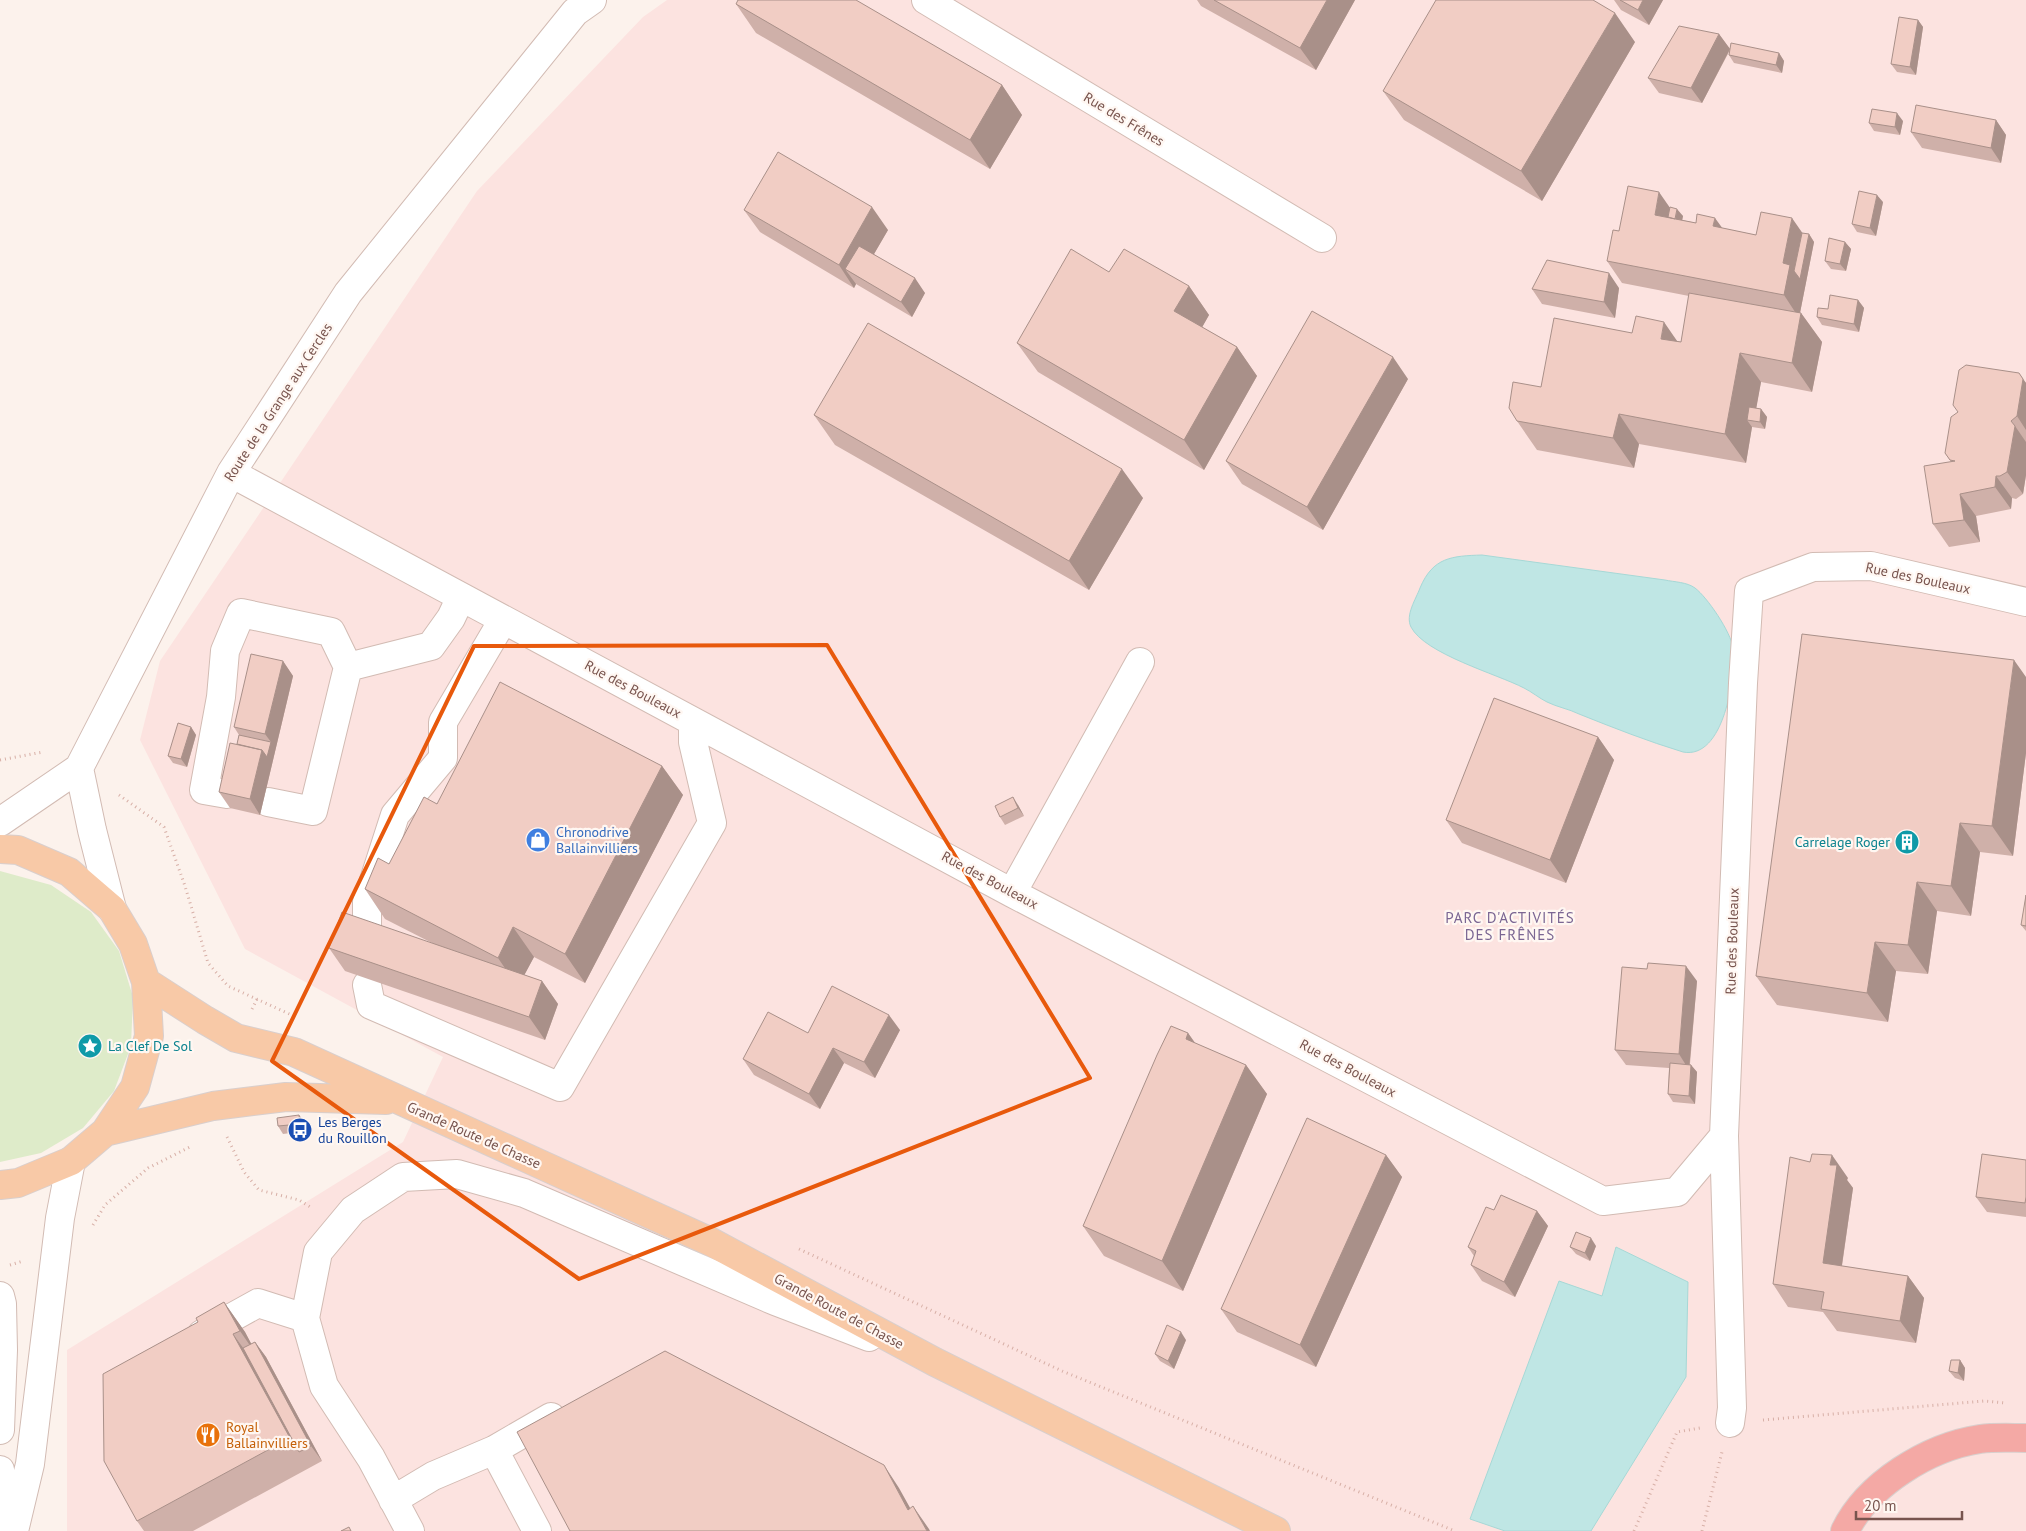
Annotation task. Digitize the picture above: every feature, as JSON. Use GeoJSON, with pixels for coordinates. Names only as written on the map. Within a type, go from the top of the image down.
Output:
{"type":"FeatureCollection","features":[{"type":"Feature","properties":{"kind":"highway"},"geometry":{"type":"LineString","coordinates":[[1845,1531],[1874,1492],[1901,1469],[1944,1448],[1980,1439],[2026,1438]]}},
{"type":"Feature","properties":{"kind":"main road"},"geometry":{"type":"LineString","coordinates":[[0,849],[18,850],[69,872],[112,909],[133,944],[146,982],[149,1036],[135,1087],[105,1132],[71,1161],[18,1184],[0,1185]]}},
{"type":"Feature","properties":{"kind":"main road","name":"Grande Route de Chasse"},"geometry":{"type":"LineString","coordinates":[[146,982],[236,1038],[294,1052],[711,1242],[935,1362],[1276,1531]]}},
{"type":"Feature","properties":{"kind":"main road"},"geometry":{"type":"LineString","coordinates":[[105,1132],[213,1106],[286,1097],[397,1100]]}},
{"type":"Feature","properties":{"kind":"street","name":"Route de la Grange aux Cercles"},"geometry":{"type":"LineString","coordinates":[[0,822],[79,768],[231,473],[348,293],[575,12],[592,0]]}},
{"type":"Feature","properties":{"kind":"street","name":"Rue des Frênes"},"geometry":{"type":"LineString","coordinates":[[926,0],[1322,238]]}},
{"type":"Feature","properties":{"kind":"street","name":"Rue des Bouleaux"},"geometry":{"type":"LineString","coordinates":[[231,473],[1012,892],[1603,1201],[1677,1192],[1724,1136],[1749,591],[1813,567],[1871,566],[2026,602]]}},
{"type":"Feature","properties":{"kind":"street"},"geometry":{"type":"LineString","coordinates":[[348,667],[431,646],[451,618],[461,597]]}},
{"type":"Feature","properties":{"kind":"street"},"geometry":{"type":"LineString","coordinates":[[228,794],[204,790],[222,697],[225,651],[241,613],[331,632],[348,667],[313,811],[268,802]]}},
{"type":"Feature","properties":{"kind":"street"},"geometry":{"type":"LineString","coordinates":[[367,925],[367,902],[395,815],[443,758],[443,722],[503,620]]}},
{"type":"Feature","properties":{"kind":"street"},"geometry":{"type":"LineString","coordinates":[[1012,892],[1140,662]]}},
{"type":"Feature","properties":{"kind":"street"},"geometry":{"type":"LineString","coordinates":[[367,985],[371,1005],[560,1087],[712,823],[693,742],[693,722]]}},
{"type":"Feature","properties":{"kind":"street"},"geometry":{"type":"LineString","coordinates":[[79,768],[112,909]]}},
{"type":"Feature","properties":{"kind":"street"},"geometry":{"type":"LineString","coordinates":[[1724,1136],[1732,1408],[1730,1423]]}},
{"type":"Feature","properties":{"kind":"street"},"geometry":{"type":"LineString","coordinates":[[14,1531],[30,1464],[60,1218],[71,1161]]}},
{"type":"Feature","properties":{"kind":"street"},"geometry":{"type":"LineString","coordinates":[[410,1531],[371,1458],[324,1386],[305,1318],[318,1252],[353,1210],[403,1177],[457,1174],[524,1193],[775,1301],[935,1362]]}},
{"type":"Feature","properties":{"kind":"street"},"geometry":{"type":"LineString","coordinates":[[0,1296],[3,1341],[0,1430]]}},
{"type":"Feature","properties":{"kind":"street"},"geometry":{"type":"LineString","coordinates":[[181,1345],[258,1303],[305,1318]]}},
{"type":"Feature","properties":{"kind":"street"},"geometry":{"type":"LineString","coordinates":[[393,1500],[433,1476],[494,1450],[571,1406]]}},
{"type":"Feature","properties":{"kind":"street"},"geometry":{"type":"LineString","coordinates":[[494,1450],[537,1531]]}},
{"type":"Feature","properties":{"kind":"street"},"geometry":{"type":"LineString","coordinates":[[0,1470],[10,1531]]}},
{"type":"Feature","properties":{"kind":"path"},"geometry":{"type":"LineString","coordinates":[[0,760],[48,751]]}},
{"type":"Feature","properties":{"kind":"path"},"geometry":{"type":"LineString","coordinates":[[117,794],[164,826],[185,886],[208,963],[228,986],[300,1019]]}},
{"type":"Feature","properties":{"kind":"path"},"geometry":{"type":"LineString","coordinates":[[225,1132],[244,1172],[259,1190],[299,1200],[314,1210]]}},
{"type":"Feature","properties":{"kind":"path"},"geometry":{"type":"LineString","coordinates":[[91,1229],[105,1205],[148,1168],[198,1143]]}},
{"type":"Feature","properties":{"kind":"path"},"geometry":{"type":"LineString","coordinates":[[792,1246],[1062,1371],[1455,1531]]}},
{"type":"Feature","properties":{"kind":"path"},"geometry":{"type":"LineString","coordinates":[[7,1266],[20,1261],[56,1259]]}},
{"type":"Feature","properties":{"kind":"path"},"geometry":{"type":"LineString","coordinates":[[1634,1531],[1677,1432],[1730,1423],[1984,1400],[2009,1404]]}},
{"type":"Feature","properties":{"kind":"path"},"geometry":{"type":"LineString","coordinates":[[1702,1531],[1730,1423]]}},
{"type":"Feature","properties":{"kind":"highlighted area"},"geometry":{"type":"Polygon","coordinates":[[[827,645],[1090,1078],[579,1279],[272,1061],[474,646],[827,645]]]}},
{"type":"Feature","properties":{"kind":"shaded area"},"geometry":{"type":"Polygon","coordinates":[[[667,0],[2026,0],[2026,1531],[67,1531],[67,1350],[403,1142],[443,1057],[245,949],[140,740],[160,661],[477,191],[643,17],[667,0]]]}},
{"type":"Feature","properties":{"kind":"green space"},"geometry":{"type":"Polygon","coordinates":[[[0,871],[51,885],[91,912],[119,951],[133,997],[131,1046],[114,1091],[83,1128],[41,1153],[0,1162],[0,871]]]}},
{"type":"Feature","properties":{"kind":"water"},"geometry":{"type":"Polygon","coordinates":[[[1482,555],[1665,580],[1684,583],[1695,588],[1718,615],[1728,633],[1733,648],[1729,695],[1718,730],[1709,743],[1697,751],[1683,752],[1631,734],[1547,702],[1512,682],[1446,654],[1419,637],[1411,627],[1409,617],[1420,588],[1431,570],[1445,560],[1461,556],[1482,555]]]}},
{"type":"Feature","properties":{"kind":"water"},"geometry":{"type":"Polygon","coordinates":[[[1616,1247],[1688,1282],[1686,1377],[1591,1531],[1505,1531],[1470,1519],[1559,1281],[1602,1296],[1616,1247]]]}},
{"type":"Feature","properties":{"kind":"building"},"geometry":{"type":"Polygon","coordinates":[[[738,0],[856,0],[1002,85],[970,140],[736,4],[738,0]]]}},
{"type":"Feature","properties":{"kind":"building"},"geometry":{"type":"Polygon","coordinates":[[[1214,0],[1327,0],[1300,48],[1214,0]]]}},
{"type":"Feature","properties":{"kind":"building"},"geometry":{"type":"Polygon","coordinates":[[[1436,0],[1593,0],[1615,13],[1521,171],[1383,91],[1436,0]]]}},
{"type":"Feature","properties":{"kind":"building"},"geometry":{"type":"Polygon","coordinates":[[[1620,0],[1643,0],[1638,10],[1620,0]]]}},
{"type":"Feature","properties":{"kind":"building"},"geometry":{"type":"Polygon","coordinates":[[[1899,17],[1918,20],[1910,67],[1891,64],[1899,17]]]}},
{"type":"Feature","properties":{"kind":"building"},"geometry":{"type":"Polygon","coordinates":[[[1679,26],[1719,34],[1691,88],[1648,78],[1679,26]]]}},
{"type":"Feature","properties":{"kind":"building"},"geometry":{"type":"Polygon","coordinates":[[[1731,43],[1779,53],[1776,65],[1729,55],[1731,43]]]}},
{"type":"Feature","properties":{"kind":"building"},"geometry":{"type":"Polygon","coordinates":[[[1916,105],[1996,120],[1991,148],[1911,132],[1916,105]]]}},
{"type":"Feature","properties":{"kind":"building"},"geometry":{"type":"Polygon","coordinates":[[[1872,109],[1897,113],[1895,127],[1869,123],[1872,109]]]}},
{"type":"Feature","properties":{"kind":"building"},"geometry":{"type":"Polygon","coordinates":[[[778,152],[872,207],[839,265],[744,210],[778,152]]]}},
{"type":"Feature","properties":{"kind":"building"},"geometry":{"type":"Polygon","coordinates":[[[1628,186],[1659,192],[1655,215],[1696,223],[1697,214],[1715,218],[1713,226],[1756,235],[1761,212],[1792,218],[1783,263],[1790,265],[1784,295],[1607,261],[1613,230],[1619,231],[1628,186]]]}},
{"type":"Feature","properties":{"kind":"building"},"geometry":{"type":"Polygon","coordinates":[[[1859,191],[1877,195],[1870,228],[1852,224],[1859,191]]]}},
{"type":"Feature","properties":{"kind":"building"},"geometry":{"type":"Polygon","coordinates":[[[1670,207],[1677,209],[1675,219],[1668,217],[1670,207]]]}},
{"type":"Feature","properties":{"kind":"building"},"geometry":{"type":"Polygon","coordinates":[[[1802,233],[1809,234],[1800,279],[1794,271],[1802,233]]]}},
{"type":"Feature","properties":{"kind":"building"},"geometry":{"type":"Polygon","coordinates":[[[1829,238],[1845,242],[1840,264],[1825,261],[1829,238]]]}},
{"type":"Feature","properties":{"kind":"building"},"geometry":{"type":"Polygon","coordinates":[[[859,246],[915,278],[901,302],[845,269],[859,246]]]}},
{"type":"Feature","properties":{"kind":"building"},"geometry":{"type":"Polygon","coordinates":[[[1071,249],[1109,272],[1124,249],[1189,286],[1174,311],[1237,347],[1184,440],[1017,343],[1071,249]]]}},
{"type":"Feature","properties":{"kind":"building"},"geometry":{"type":"Polygon","coordinates":[[[1547,260],[1609,273],[1604,302],[1532,289],[1547,260]]]}},
{"type":"Feature","properties":{"kind":"building"},"geometry":{"type":"Polygon","coordinates":[[[1689,293],[1801,313],[1792,363],[1740,353],[1725,434],[1619,414],[1613,438],[1517,421],[1509,408],[1513,382],[1541,387],[1554,318],[1632,333],[1636,316],[1664,322],[1661,339],[1681,342],[1689,293]]]}},
{"type":"Feature","properties":{"kind":"building"},"geometry":{"type":"Polygon","coordinates":[[[1830,295],[1858,300],[1854,324],[1817,317],[1818,308],[1828,309],[1830,295]]]}},
{"type":"Feature","properties":{"kind":"building"},"geometry":{"type":"Polygon","coordinates":[[[1312,311],[1393,357],[1307,507],[1226,461],[1312,311]]]}},
{"type":"Feature","properties":{"kind":"building"},"geometry":{"type":"Polygon","coordinates":[[[868,323],[1122,469],[1069,561],[814,415],[868,323]]]}},
{"type":"Feature","properties":{"kind":"building"},"geometry":{"type":"Polygon","coordinates":[[[1966,365],[2019,373],[2023,379],[2017,416],[2011,421],[2015,426],[2007,472],[1996,476],[1995,487],[1960,494],[1964,520],[1933,524],[1924,466],[1955,461],[1950,460],[1945,453],[1951,417],[1958,412],[1953,405],[1959,370],[1966,365]]]}},
{"type":"Feature","properties":{"kind":"building"},"geometry":{"type":"Polygon","coordinates":[[[1749,407],[1761,409],[1760,422],[1747,420],[1749,407]]]}},
{"type":"Feature","properties":{"kind":"building","name":"Carrelage Roger"},"geometry":{"type":"Polygon","coordinates":[[[1802,634],[2014,660],[1992,826],[1960,823],[1951,886],[1917,882],[1908,945],[1875,942],[1867,993],[1756,976],[1802,634]]]}},
{"type":"Feature","properties":{"kind":"building"},"geometry":{"type":"Polygon","coordinates":[[[251,654],[283,661],[265,734],[234,727],[251,654]]]}},
{"type":"Feature","properties":{"kind":"building"},"geometry":{"type":"Polygon","coordinates":[[[500,682],[662,766],[565,954],[513,927],[498,958],[365,889],[378,858],[389,864],[424,797],[437,804],[500,682]]]}},
{"type":"Feature","properties":{"kind":"building"},"geometry":{"type":"Polygon","coordinates":[[[1494,698],[1598,737],[1550,860],[1446,820],[1494,698]]]}},
{"type":"Feature","properties":{"kind":"building"},"geometry":{"type":"Polygon","coordinates":[[[178,723],[191,727],[181,759],[168,756],[178,723]]]}},
{"type":"Feature","properties":{"kind":"building"},"geometry":{"type":"Polygon","coordinates":[[[239,735],[271,742],[267,757],[262,750],[237,744],[239,735]]]}},
{"type":"Feature","properties":{"kind":"building"},"geometry":{"type":"Polygon","coordinates":[[[230,743],[262,750],[250,799],[219,792],[230,743]]]}},
{"type":"Feature","properties":{"kind":"building"},"geometry":{"type":"Polygon","coordinates":[[[1013,797],[1018,808],[1000,817],[995,806],[1013,797]]]}},
{"type":"Feature","properties":{"kind":"building"},"geometry":{"type":"Polygon","coordinates":[[[2026,895],[2026,926],[2021,925],[2026,895]]]}},
{"type":"Feature","properties":{"kind":"building"},"geometry":{"type":"Polygon","coordinates":[[[342,912],[542,981],[529,1017],[329,948],[342,912]]]}},
{"type":"Feature","properties":{"kind":"building"},"geometry":{"type":"Polygon","coordinates":[[[1648,963],[1686,966],[1679,1054],[1615,1050],[1622,967],[1647,969],[1648,963]]]}},
{"type":"Feature","properties":{"kind":"building"},"geometry":{"type":"Polygon","coordinates":[[[832,986],[889,1015],[864,1062],[833,1048],[809,1094],[743,1059],[768,1012],[808,1033],[832,986]]]}},
{"type":"Feature","properties":{"kind":"building"},"geometry":{"type":"Polygon","coordinates":[[[1171,1026],[1188,1033],[1186,1039],[1246,1065],[1162,1261],[1083,1226],[1171,1026]]]}},
{"type":"Feature","properties":{"kind":"building"},"geometry":{"type":"Polygon","coordinates":[[[1670,1063],[1691,1065],[1689,1096],[1668,1094],[1670,1063]]]}},
{"type":"Feature","properties":{"kind":"building"},"geometry":{"type":"Polygon","coordinates":[[[299,1115],[300,1124],[278,1126],[277,1118],[299,1115]]]}},
{"type":"Feature","properties":{"kind":"building"},"geometry":{"type":"Polygon","coordinates":[[[1307,1118],[1386,1155],[1300,1345],[1221,1309],[1307,1118]]]}},
{"type":"Feature","properties":{"kind":"building"},"geometry":{"type":"Polygon","coordinates":[[[1812,1154],[1832,1155],[1830,1165],[1837,1165],[1823,1263],[1908,1276],[1900,1321],[1821,1309],[1824,1292],[1773,1284],[1790,1157],[1810,1162],[1812,1154]]]}},
{"type":"Feature","properties":{"kind":"building"},"geometry":{"type":"Polygon","coordinates":[[[1982,1154],[2026,1160],[2025,1203],[1976,1197],[1982,1154]]]}},
{"type":"Feature","properties":{"kind":"building"},"geometry":{"type":"Polygon","coordinates":[[[1501,1195],[1537,1211],[1504,1282],[1471,1265],[1476,1251],[1468,1247],[1486,1207],[1494,1210],[1501,1195]]]}},
{"type":"Feature","properties":{"kind":"building"},"geometry":{"type":"Polygon","coordinates":[[[1576,1232],[1591,1238],[1585,1253],[1570,1247],[1576,1232]]]}},
{"type":"Feature","properties":{"kind":"building","name":"Royal Ballainvilliers"},"geometry":{"type":"Polygon","coordinates":[[[224,1302],[240,1331],[233,1334],[290,1438],[137,1521],[104,1461],[103,1374],[198,1322],[196,1318],[224,1302]]]}},
{"type":"Feature","properties":{"kind":"building"},"geometry":{"type":"Polygon","coordinates":[[[1167,1325],[1181,1332],[1168,1361],[1155,1354],[1167,1325]]]}},
{"type":"Feature","properties":{"kind":"building"},"geometry":{"type":"Polygon","coordinates":[[[255,1342],[311,1446],[299,1452],[243,1348],[255,1342]]]}},
{"type":"Feature","properties":{"kind":"building"},"geometry":{"type":"Polygon","coordinates":[[[665,1351],[884,1465],[908,1510],[913,1506],[927,1531],[570,1531],[517,1432],[665,1351]]]}},
{"type":"Feature","properties":{"kind":"building"},"geometry":{"type":"Polygon","coordinates":[[[1951,1360],[1960,1360],[1958,1373],[1949,1371],[1951,1360]]]}},
{"type":"Feature","properties":{"kind":"building"},"geometry":{"type":"Polygon","coordinates":[[[349,1527],[351,1531],[341,1531],[349,1527]]]}},
{"type":"Feature","properties":{"kind":"place","name":"Chronodrive Ballainvilliers"},"geometry":{"type":"Point","coordinates":[538,840]}},
{"type":"Feature","properties":{"kind":"place","name":"Carrelage Roger"},"geometry":{"type":"Point","coordinates":[1907,842]}},
{"type":"Feature","properties":{"kind":"place","name":"La Clef De Sol"},"geometry":{"type":"Point","coordinates":[90,1046]}},
{"type":"Feature","properties":{"kind":"place","name":"Les Berges du Rouillon"},"geometry":{"type":"Point","coordinates":[300,1130]}},
{"type":"Feature","properties":{"kind":"place","name":"Royal Ballainvilliers"},"geometry":{"type":"Point","coordinates":[208,1435]}},
{"type":"Feature","properties":{"kind":"district","name":"PARC D'ACTIVITÉS DES FRÊNES"},"geometry":{"type":"Point","coordinates":[1510,926]}}]}
